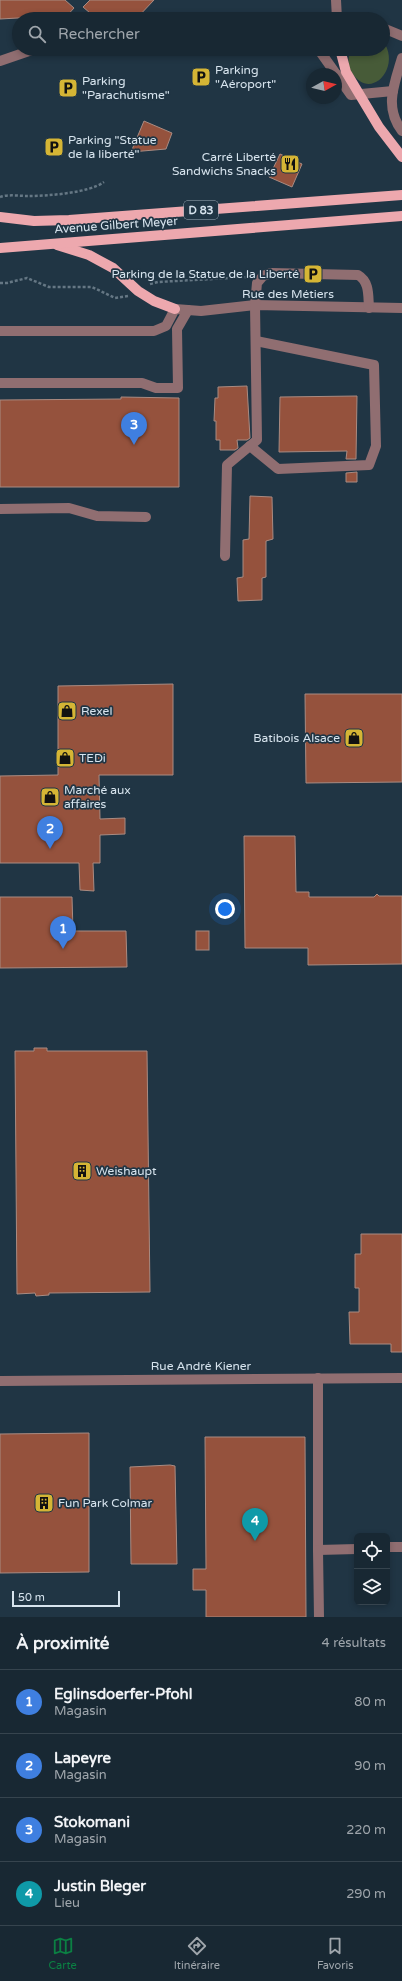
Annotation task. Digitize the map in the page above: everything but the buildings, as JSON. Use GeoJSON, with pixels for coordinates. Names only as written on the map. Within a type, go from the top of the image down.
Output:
{"type":"FeatureCollection","features":[{"type":"Feature","properties":{"kind":"main road"},"geometry":{"type":"LineString","coordinates":[[342,56],[346,72],[379,127],[402,157]]}},
{"type":"Feature","properties":{"kind":"main road","name":"Avenue Gilbert Meyer"},"geometry":{"type":"LineString","coordinates":[[0,217],[34,221],[69,220],[402,195]]}},
{"type":"Feature","properties":{"kind":"main road","name":"Avenue Gilbert Meyer"},"geometry":{"type":"LineString","coordinates":[[0,248],[402,216]]}},
{"type":"Feature","properties":{"kind":"main road"},"geometry":{"type":"LineString","coordinates":[[51,243],[89,255],[101,261],[113,268],[138,291],[175,309]]}},
{"type":"Feature","properties":{"kind":"street"},"geometry":{"type":"LineString","coordinates":[[336,0],[337,12]]}},
{"type":"Feature","properties":{"kind":"street"},"geometry":{"type":"LineString","coordinates":[[390,31],[402,36]]}},
{"type":"Feature","properties":{"kind":"street"},"geometry":{"type":"LineString","coordinates":[[0,60],[13,56]]}},
{"type":"Feature","properties":{"kind":"street"},"geometry":{"type":"LineString","coordinates":[[323,56],[332,68]]}},
{"type":"Feature","properties":{"kind":"street"},"geometry":{"type":"LineString","coordinates":[[402,58],[393,91],[391,105],[396,123],[402,131]]}},
{"type":"Feature","properties":{"kind":"street"},"geometry":{"type":"LineString","coordinates":[[342,82],[351,95],[393,91]]}},
{"type":"Feature","properties":{"kind":"street"},"geometry":{"type":"LineString","coordinates":[[225,556],[227,466],[257,440],[255,305],[257,283],[267,274],[358,275],[364,279],[367,287],[369,308]]}},
{"type":"Feature","properties":{"kind":"street","name":"Rue des Métiers"},"geometry":{"type":"LineString","coordinates":[[175,309],[188,310],[255,305],[402,308]]}},
{"type":"Feature","properties":{"kind":"street"},"geometry":{"type":"LineString","coordinates":[[0,331],[154,331],[166,326],[175,309]]}},
{"type":"Feature","properties":{"kind":"street"},"geometry":{"type":"LineString","coordinates":[[0,383],[142,383],[156,388],[178,388],[177,329],[188,310]]}},
{"type":"Feature","properties":{"kind":"street"},"geometry":{"type":"LineString","coordinates":[[250,446],[278,469],[369,465],[376,446],[374,365],[256,341]]}},
{"type":"Feature","properties":{"kind":"street"},"geometry":{"type":"LineString","coordinates":[[0,509],[68,508],[97,516],[146,516]]}},
{"type":"Feature","properties":{"kind":"street"},"geometry":{"type":"LineString","coordinates":[[318,1378],[319,1617]]}},
{"type":"Feature","properties":{"kind":"street","name":"Rue André Kiener"},"geometry":{"type":"LineString","coordinates":[[0,1381],[402,1378]]}},
{"type":"Feature","properties":{"kind":"street"},"geometry":{"type":"LineString","coordinates":[[390,1547],[402,1547]]}},
{"type":"Feature","properties":{"kind":"street"},"geometry":{"type":"LineString","coordinates":[[318,1550],[354,1548]]}},
{"type":"Feature","properties":{"kind":"path"},"geometry":{"type":"LineString","coordinates":[[0,197],[35,196],[73,192],[97,187],[104,182]]}},
{"type":"Feature","properties":{"kind":"green space"},"geometry":{"type":"Polygon","coordinates":[[[349,56],[388,56],[389,61],[387,70],[382,78],[368,84],[360,81],[352,73],[349,67],[349,56]]]}},
{"type":"Feature","properties":{"kind":"place","name":"Parking \"Aéroport\""},"geometry":{"type":"Point","coordinates":[201,77]}},
{"type":"Feature","properties":{"kind":"place","name":"Parking \"Parachutisme\""},"geometry":{"type":"Point","coordinates":[68,88]}},
{"type":"Feature","properties":{"kind":"place","name":"Parking \"Statue de la liberté\""},"geometry":{"type":"Point","coordinates":[54,147]}},
{"type":"Feature","properties":{"kind":"place","name":"Carré Liberté Sandwichs Snacks"},"geometry":{"type":"Point","coordinates":[290,164]}},
{"type":"Feature","properties":{"kind":"place","name":"Parking de la Statue de la Liberté"},"geometry":{"type":"Point","coordinates":[313,274]}},
{"type":"Feature","properties":{"kind":"place","name":"Stokomani"},"geometry":{"type":"Point","coordinates":[134,445]}},
{"type":"Feature","properties":{"kind":"place","name":"Rexel"},"geometry":{"type":"Point","coordinates":[67,711]}},
{"type":"Feature","properties":{"kind":"place","name":"Batibois Alsace"},"geometry":{"type":"Point","coordinates":[354,738]}},
{"type":"Feature","properties":{"kind":"place","name":"TEDi"},"geometry":{"type":"Point","coordinates":[65,758]}},
{"type":"Feature","properties":{"kind":"place","name":"Marché aux affaires"},"geometry":{"type":"Point","coordinates":[50,797]}},
{"type":"Feature","properties":{"kind":"place","name":"Lapeyre"},"geometry":{"type":"Point","coordinates":[50,849]}},
{"type":"Feature","properties":{"kind":"place","name":"Eglinsdoerfer-Pfohl"},"geometry":{"type":"Point","coordinates":[63,949]}},
{"type":"Feature","properties":{"kind":"place","name":"Weishaupt"},"geometry":{"type":"Point","coordinates":[82,1171]}},
{"type":"Feature","properties":{"kind":"place","name":"Fun Park Colmar"},"geometry":{"type":"Point","coordinates":[44,1503]}},
{"type":"Feature","properties":{"kind":"place","name":"Justin Bleger"},"geometry":{"type":"Point","coordinates":[255,1541]}}]}
